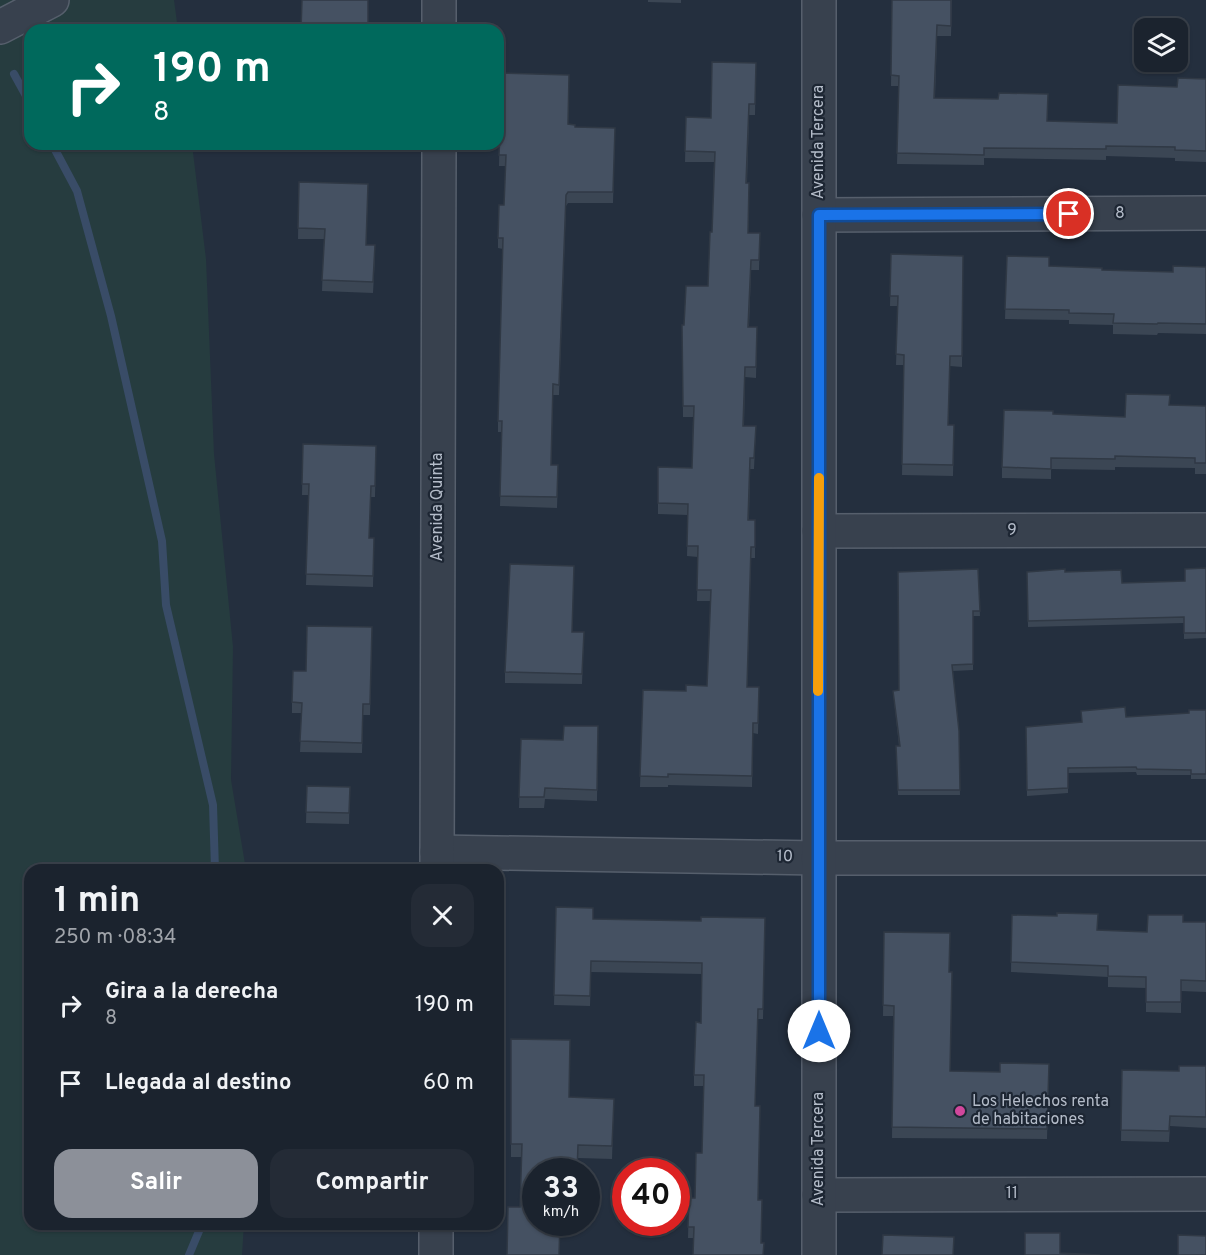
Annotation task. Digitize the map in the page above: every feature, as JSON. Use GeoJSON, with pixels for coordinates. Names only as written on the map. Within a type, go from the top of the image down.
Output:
{"type":"FeatureCollection","features":[{"type":"Feature","properties":{"kind":"street"},"geometry":{"type":"LineString","coordinates":[[0,27],[52,0]]}},
{"type":"Feature","properties":{"kind":"street"},"geometry":{"type":"LineString","coordinates":[[439,0],[439,24]]}},
{"type":"Feature","properties":{"kind":"street","name":"Avenida Tercera"},"geometry":{"type":"LineString","coordinates":[[819,0],[819,1255]]}},
{"type":"Feature","properties":{"kind":"street","name":"Avenida Quinta"},"geometry":{"type":"LineString","coordinates":[[437,861],[438,150]]}},
{"type":"Feature","properties":{"kind":"street","name":"8"},"geometry":{"type":"LineString","coordinates":[[819,215],[1206,213]]}},
{"type":"Feature","properties":{"kind":"street","name":"9"},"geometry":{"type":"LineString","coordinates":[[819,531],[1206,530]]}},
{"type":"Feature","properties":{"kind":"street","name":"10"},"geometry":{"type":"LineString","coordinates":[[437,861],[1206,858]]}},
{"type":"Feature","properties":{"kind":"street","name":"11"},"geometry":{"type":"LineString","coordinates":[[819,1195],[1206,1194]]}},
{"type":"Feature","properties":{"kind":"street"},"geometry":{"type":"LineString","coordinates":[[436,1230],[436,1255]]}},
{"type":"Feature","properties":{"kind":"green space"},"geometry":{"type":"Polygon","coordinates":[[[0,0],[174,0],[177,24],[24,24],[24,150],[193,150],[206,259],[214,454],[233,647],[231,780],[245,864],[24,864],[24,1230],[244,1230],[242,1255],[0,1255],[0,0]]]}},
{"type":"Feature","properties":{"kind":"building"},"geometry":{"type":"Polygon","coordinates":[[[302,0],[368,0],[368,24],[301,24],[302,0]]]}},
{"type":"Feature","properties":{"kind":"building"},"geometry":{"type":"Polygon","coordinates":[[[892,0],[951,0],[951,26],[937,25],[934,98],[998,99],[999,93],[1048,94],[1047,121],[1117,123],[1118,85],[1177,87],[1178,78],[1206,79],[1206,151],[1175,150],[1175,147],[1106,146],[1106,149],[984,148],[984,155],[897,153],[899,76],[891,75],[892,0]]]}},
{"type":"Feature","properties":{"kind":"building"},"geometry":{"type":"Polygon","coordinates":[[[712,62],[756,63],[755,104],[749,104],[746,183],[749,183],[748,233],[760,233],[759,260],[751,260],[748,327],[757,327],[756,367],[745,367],[743,426],[756,426],[754,458],[750,458],[748,520],[755,520],[755,547],[751,547],[747,687],[759,687],[758,723],[753,723],[752,776],[668,774],[668,777],[640,776],[643,690],[686,691],[686,685],[707,686],[711,590],[697,590],[698,546],[687,546],[688,504],[658,503],[658,467],[692,468],[694,406],[683,406],[682,325],[684,325],[686,286],[708,286],[715,152],[685,151],[686,117],[711,118],[712,62]]]}},
{"type":"Feature","properties":{"kind":"building"},"geometry":{"type":"Polygon","coordinates":[[[504,73],[569,75],[568,124],[575,125],[575,127],[615,128],[613,192],[568,192],[566,195],[559,385],[553,384],[551,465],[558,465],[557,497],[500,496],[502,421],[498,421],[503,238],[498,238],[499,205],[504,205],[506,155],[499,155],[499,150],[504,150],[504,73]]]}},
{"type":"Feature","properties":{"kind":"building"},"geometry":{"type":"Polygon","coordinates":[[[299,182],[368,184],[366,245],[375,245],[373,282],[322,280],[325,229],[298,228],[299,182]]]}},
{"type":"Feature","properties":{"kind":"building"},"geometry":{"type":"Polygon","coordinates":[[[891,254],[963,256],[962,356],[950,356],[948,425],[954,425],[953,465],[902,464],[904,355],[896,354],[898,296],[890,296],[891,254]]]}},
{"type":"Feature","properties":{"kind":"building"},"geometry":{"type":"Polygon","coordinates":[[[1007,256],[1049,257],[1049,266],[1102,268],[1102,270],[1173,272],[1173,266],[1206,267],[1206,324],[1113,323],[1114,314],[1069,313],[1069,310],[1005,309],[1007,256]]]}},
{"type":"Feature","properties":{"kind":"building"},"geometry":{"type":"Polygon","coordinates":[[[1126,394],[1170,395],[1169,405],[1206,406],[1206,463],[1195,463],[1195,458],[1115,456],[1115,459],[1051,458],[1051,469],[1002,467],[1004,410],[1053,411],[1053,414],[1125,417],[1126,394]]]}},
{"type":"Feature","properties":{"kind":"building"},"geometry":{"type":"Polygon","coordinates":[[[303,444],[376,446],[375,486],[371,486],[369,538],[374,538],[373,576],[306,574],[309,484],[302,484],[303,444]]]}},
{"type":"Feature","properties":{"kind":"building"},"geometry":{"type":"Polygon","coordinates":[[[510,564],[574,566],[572,632],[584,632],[582,674],[505,672],[510,564]]]}},
{"type":"Feature","properties":{"kind":"building"},"geometry":{"type":"Polygon","coordinates":[[[1206,568],[1206,633],[1184,633],[1184,617],[1028,621],[1027,572],[1065,569],[1065,572],[1121,570],[1122,583],[1185,581],[1185,569],[1206,568]]]}},
{"type":"Feature","properties":{"kind":"building"},"geometry":{"type":"Polygon","coordinates":[[[978,569],[980,611],[973,611],[973,664],[952,665],[959,731],[960,790],[898,790],[896,746],[900,746],[893,691],[899,690],[898,572],[978,569]]]}},
{"type":"Feature","properties":{"kind":"building"},"geometry":{"type":"Polygon","coordinates":[[[307,626],[372,627],[370,704],[363,704],[362,743],[300,741],[302,703],[292,702],[293,671],[306,671],[307,626]]]}},
{"type":"Feature","properties":{"kind":"building"},"geometry":{"type":"Polygon","coordinates":[[[1125,707],[1126,717],[1206,710],[1206,774],[1191,774],[1191,770],[1137,769],[1136,767],[1068,768],[1068,788],[1027,790],[1026,727],[1082,722],[1081,711],[1125,707]]]}},
{"type":"Feature","properties":{"kind":"building"},"geometry":{"type":"Polygon","coordinates":[[[564,726],[598,726],[597,790],[545,788],[544,797],[519,797],[521,739],[563,740],[564,726]]]}},
{"type":"Feature","properties":{"kind":"building"},"geometry":{"type":"Polygon","coordinates":[[[307,786],[350,787],[349,813],[306,812],[307,786]]]}},
{"type":"Feature","properties":{"kind":"building"},"geometry":{"type":"Polygon","coordinates":[[[556,907],[593,908],[593,919],[701,921],[701,917],[765,918],[763,1009],[758,1009],[755,1106],[760,1106],[758,1200],[762,1200],[763,1255],[693,1255],[694,1227],[690,1227],[690,1198],[695,1198],[696,1153],[702,1153],[704,1075],[694,1075],[696,1022],[701,1023],[702,963],[591,961],[590,996],[554,995],[556,907]]]}},
{"type":"Feature","properties":{"kind":"building"},"geometry":{"type":"Polygon","coordinates":[[[1057,913],[1098,914],[1097,930],[1147,932],[1148,915],[1183,915],[1183,922],[1206,922],[1206,981],[1181,980],[1181,1002],[1146,1002],[1146,977],[1108,976],[1108,966],[1011,962],[1012,915],[1057,916],[1057,913]]]}},
{"type":"Feature","properties":{"kind":"building"},"geometry":{"type":"Polygon","coordinates":[[[884,932],[950,933],[949,972],[952,972],[950,1071],[1000,1072],[1000,1063],[1049,1064],[1047,1129],[892,1127],[894,1006],[883,1005],[884,932]]]}},
{"type":"Feature","properties":{"kind":"building"},"geometry":{"type":"Polygon","coordinates":[[[511,1039],[570,1040],[569,1097],[614,1099],[612,1146],[578,1145],[578,1158],[522,1158],[522,1236],[560,1236],[559,1255],[507,1255],[508,1207],[520,1207],[522,1144],[511,1144],[511,1039]]]}},
{"type":"Feature","properties":{"kind":"building"},"geometry":{"type":"Polygon","coordinates":[[[1179,1066],[1206,1066],[1206,1117],[1170,1116],[1169,1131],[1121,1130],[1122,1070],[1179,1071],[1179,1066]]]}},
{"type":"Feature","properties":{"kind":"building"},"geometry":{"type":"Polygon","coordinates":[[[1025,1233],[1060,1233],[1060,1253],[1100,1255],[1025,1255],[1025,1233]]]}},
{"type":"Feature","properties":{"kind":"building"},"geometry":{"type":"Polygon","coordinates":[[[883,1235],[954,1237],[953,1255],[882,1255],[883,1235]]]}},
{"type":"Feature","properties":{"kind":"building"},"geometry":{"type":"Polygon","coordinates":[[[1178,1235],[1206,1236],[1206,1255],[1178,1255],[1178,1235]]]}},
{"type":"Feature","properties":{"kind":"waterway"},"geometry":{"type":"LineString","coordinates":[[14,74],[24,92]]}},
{"type":"Feature","properties":{"kind":"waterway"},"geometry":{"type":"LineString","coordinates":[[55,150],[77,191],[111,316],[162,541],[166,605],[213,805],[215,864]]}},
{"type":"Feature","properties":{"kind":"waterway"},"geometry":{"type":"LineString","coordinates":[[189,1255],[199,1230]]}},
{"type":"Feature","properties":{"kind":"slow traffic"},"geometry":{"type":"LineString","coordinates":[[818,691],[819,478]]}},
{"type":"Feature","properties":{"kind":"place","name":"Los Helechos renta de habitaciones"},"geometry":{"type":"Point","coordinates":[960,1111]}},
{"type":"Feature","properties":{"kind":"route"},"geometry":{"type":"LineString","coordinates":[[819,1031],[819,215],[1069,214]]}}]}
